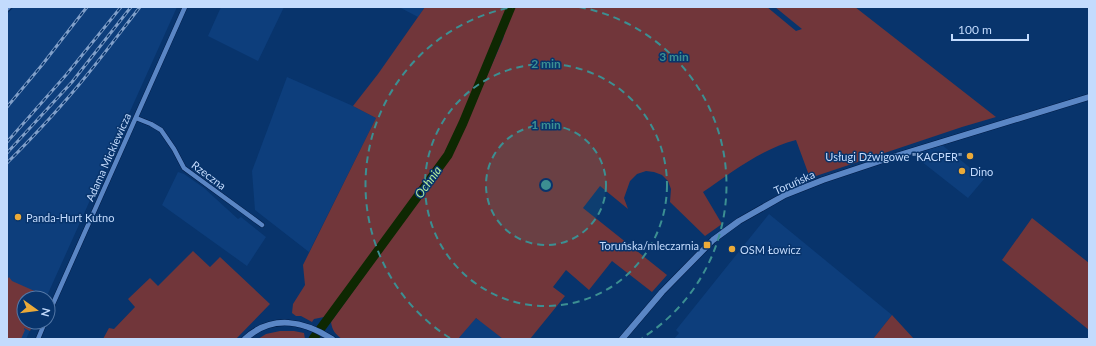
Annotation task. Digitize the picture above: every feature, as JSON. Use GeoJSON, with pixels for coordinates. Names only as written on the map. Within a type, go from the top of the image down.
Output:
{"type":"FeatureCollection","features":[{"type":"Feature","properties":{"kind":"street","name":"Adama Mickiewicza"},"geometry":{"type":"LineString","coordinates":[[56,297],[185,7]]}},
{"type":"Feature","properties":{"kind":"street","name":"Toruńska"},"geometry":{"type":"LineString","coordinates":[[622,339],[662,292],[713,240],[739,221],[785,195],[823,180],[883,160],[1089,96]]}},
{"type":"Feature","properties":{"kind":"street","name":"Rzeczna"},"geometry":{"type":"LineString","coordinates":[[136,118],[161,130],[174,148],[184,168],[262,225]]}},
{"type":"Feature","properties":{"kind":"street"},"geometry":{"type":"LineString","coordinates":[[245,339],[262,328],[278,323],[310,327],[331,338]]}},
{"type":"Feature","properties":{"kind":"shaded area"},"geometry":{"type":"Polygon","coordinates":[[[14,7],[177,7],[50,290],[16,290],[16,330],[30,330],[26,339],[7,339],[7,14],[14,7]]]}},
{"type":"Feature","properties":{"kind":"shaded area"},"geometry":{"type":"Polygon","coordinates":[[[221,7],[284,7],[258,61],[208,36],[221,7]]]}},
{"type":"Feature","properties":{"kind":"shaded area"},"geometry":{"type":"Polygon","coordinates":[[[399,7],[425,7],[418,17],[399,7]]]}},
{"type":"Feature","properties":{"kind":"shaded area"},"geometry":{"type":"Polygon","coordinates":[[[425,7],[507,7],[469,101],[446,152],[336,304],[324,317],[314,319],[312,322],[301,316],[296,316],[292,313],[293,304],[305,285],[303,265],[376,118],[353,106],[378,74],[425,7]]]}},
{"type":"Feature","properties":{"kind":"shaded area"},"geometry":{"type":"Polygon","coordinates":[[[515,7],[767,7],[796,31],[802,29],[775,7],[855,7],[996,117],[810,178],[796,140],[783,144],[747,162],[703,192],[722,224],[705,236],[670,202],[671,189],[668,181],[662,175],[646,171],[637,174],[630,181],[624,198],[628,209],[600,186],[583,208],[667,275],[652,292],[612,261],[589,290],[566,270],[553,287],[565,296],[530,339],[503,339],[476,318],[458,339],[342,339],[334,332],[331,322],[454,151],[503,39],[515,7]]]}},
{"type":"Feature","properties":{"kind":"shaded area"},"geometry":{"type":"Polygon","coordinates":[[[287,77],[353,106],[376,118],[309,252],[255,210],[252,171],[287,77]]]}},
{"type":"Feature","properties":{"kind":"shaded area"},"geometry":{"type":"Polygon","coordinates":[[[942,145],[984,179],[968,198],[912,154],[942,145]]]}},
{"type":"Feature","properties":{"kind":"shaded area"},"geometry":{"type":"Polygon","coordinates":[[[178,172],[184,174],[204,188],[238,219],[241,217],[266,237],[247,266],[162,205],[178,172]]]}},
{"type":"Feature","properties":{"kind":"shaded area"},"geometry":{"type":"Polygon","coordinates":[[[769,214],[892,315],[873,339],[674,339],[679,333],[676,330],[769,214]]]}},
{"type":"Feature","properties":{"kind":"shaded area"},"geometry":{"type":"Polygon","coordinates":[[[1032,218],[1089,263],[1089,330],[1002,260],[1032,218]]]}},
{"type":"Feature","properties":{"kind":"shaded area"},"geometry":{"type":"Polygon","coordinates":[[[193,251],[210,267],[220,257],[270,304],[236,339],[103,339],[109,328],[114,329],[135,307],[128,299],[150,278],[158,286],[193,251]]]}},
{"type":"Feature","properties":{"kind":"shaded area"},"geometry":{"type":"Polygon","coordinates":[[[9,277],[12,281],[32,290],[16,290],[16,330],[25,330],[21,339],[7,339],[7,280],[9,277]]]}},
{"type":"Feature","properties":{"kind":"shaded area"},"geometry":{"type":"Polygon","coordinates":[[[892,315],[914,339],[873,339],[892,315]]]}},
{"type":"Feature","properties":{"kind":"shaded area"},"geometry":{"type":"Polygon","coordinates":[[[475,318],[481,321],[503,339],[458,339],[475,318]]]}},
{"type":"Feature","properties":{"kind":"shaded area"},"geometry":{"type":"Polygon","coordinates":[[[280,331],[304,333],[305,339],[258,339],[266,334],[280,331]]]}},
{"type":"Feature","properties":{"kind":"waterway","name":"Ochnia"},"geometry":{"type":"LineString","coordinates":[[313,339],[448,155],[463,123],[511,7]]}},
{"type":"Feature","properties":{"kind":"railway"},"geometry":{"type":"LineString","coordinates":[[7,107],[87,7]]}},
{"type":"Feature","properties":{"kind":"railway"},"geometry":{"type":"LineString","coordinates":[[7,142],[66,75],[121,7]]}},
{"type":"Feature","properties":{"kind":"railway"},"geometry":{"type":"LineString","coordinates":[[7,153],[72,82],[131,7]]}},
{"type":"Feature","properties":{"kind":"railway"},"geometry":{"type":"LineString","coordinates":[[7,163],[68,98],[140,7]]}},
{"type":"Feature","properties":{"kind":"place","name":"Usługi Dźwigowe \"KACPER\""},"geometry":{"type":"Point","coordinates":[970,156]}},
{"type":"Feature","properties":{"kind":"place","name":"Dino"},"geometry":{"type":"Point","coordinates":[962,171]}},
{"type":"Feature","properties":{"kind":"place","name":"Panda-Hurt Kutno"},"geometry":{"type":"Point","coordinates":[18,217]}},
{"type":"Feature","properties":{"kind":"place","name":"Toruńska/mleczarnia"},"geometry":{"type":"Point","coordinates":[707,245]}},
{"type":"Feature","properties":{"kind":"place","name":"OSM Łowicz"},"geometry":{"type":"Point","coordinates":[732,249]}}]}
